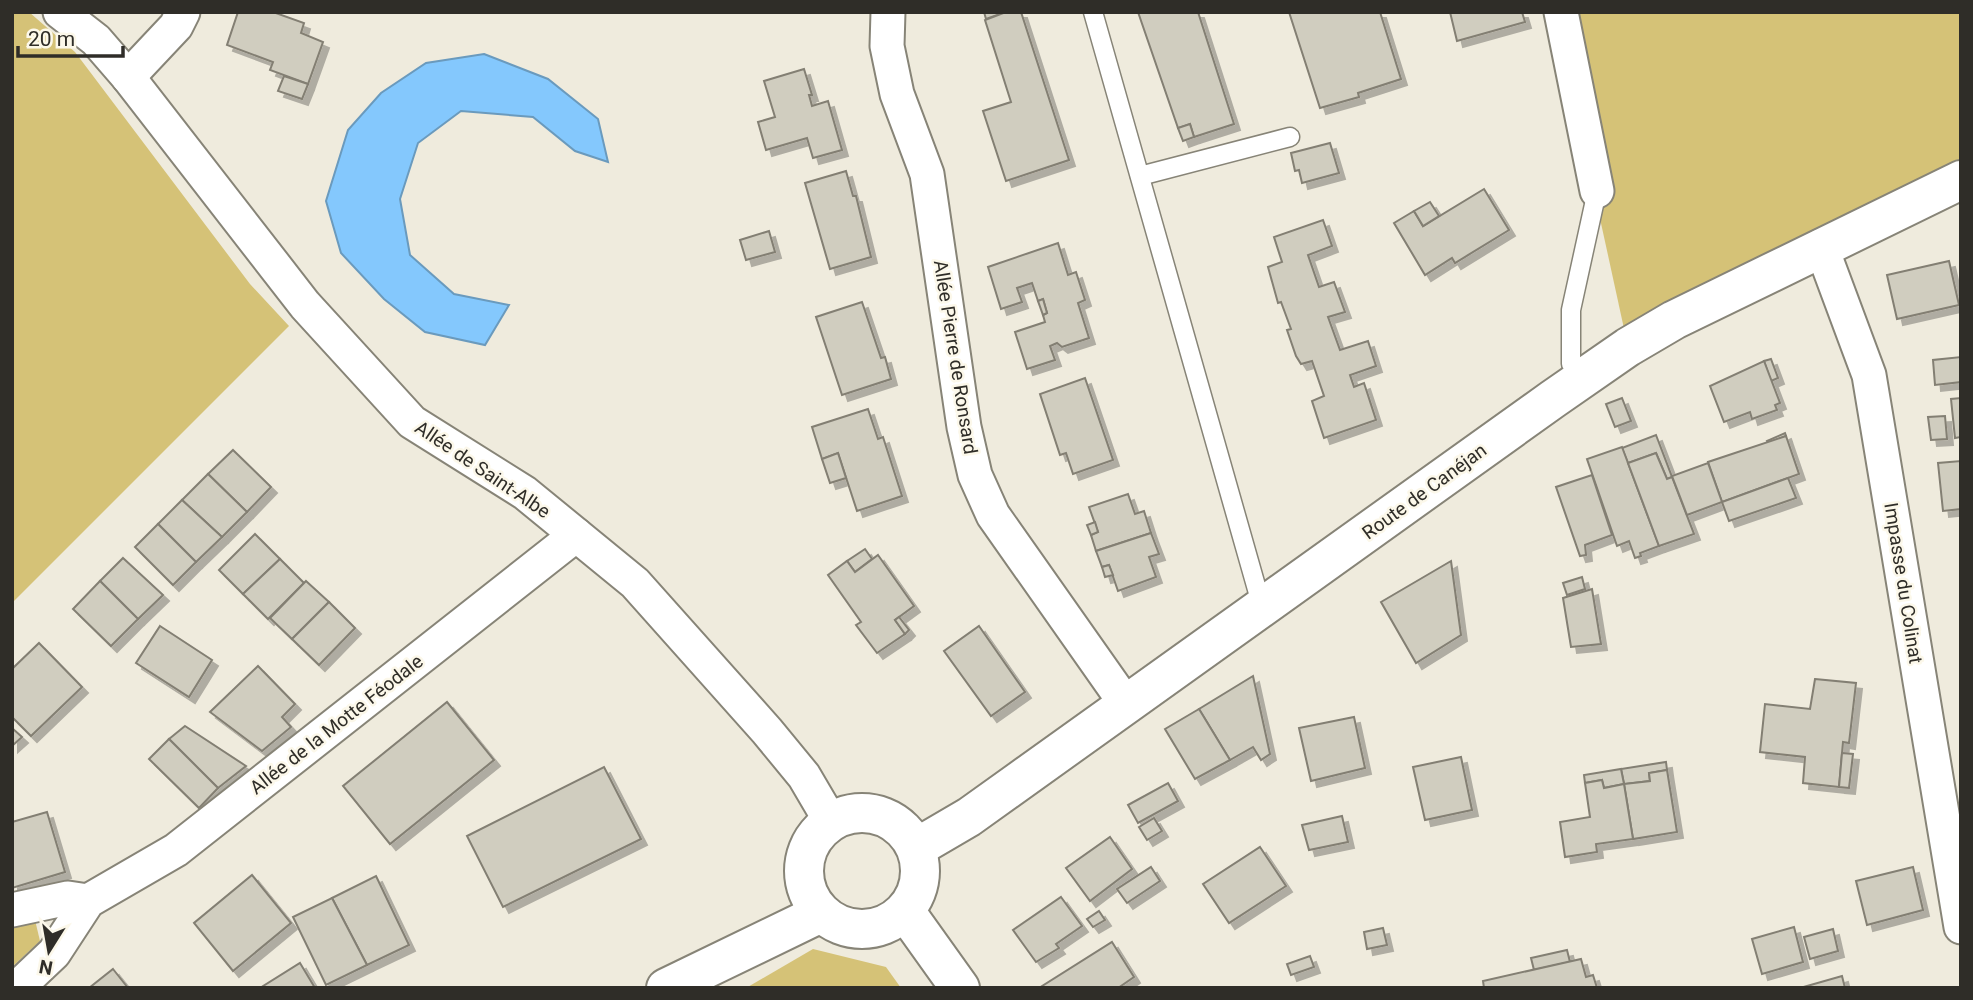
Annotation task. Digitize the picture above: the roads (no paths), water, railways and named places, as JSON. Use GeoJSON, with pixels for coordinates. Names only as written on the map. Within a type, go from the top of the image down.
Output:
{"type":"FeatureCollection","features":[{"type":"Feature","properties":{"kind":"street","name":"Allée de Saint-Albe"},"geometry":{"type":"LineString","coordinates":[[60,12],[96,40],[305,305],[412,422],[525,493],[635,583],[767,730],[804,776],[831,822]]}},
{"type":"Feature","properties":{"kind":"street"},"geometry":{"type":"LineString","coordinates":[[128,78],[176,26],[183,12]]}},
{"type":"Feature","properties":{"kind":"street","name":"Allée Pierre de Ronsard"},"geometry":{"type":"LineString","coordinates":[[888,12],[887,46],[898,94],[928,174],[964,427],[975,475],[993,515],[1126,704]]}},
{"type":"Feature","properties":{"kind":"street"},"geometry":{"type":"LineString","coordinates":[[1561,12],[1597,191]]}},
{"type":"Feature","properties":{"kind":"street","name":"Route de Canéjan"},"geometry":{"type":"LineString","coordinates":[[916,848],[969,817],[1629,347],[1674,320],[1821,246],[1961,180]]}},
{"type":"Feature","properties":{"kind":"street","name":"Impasse du Colinat"},"geometry":{"type":"LineString","coordinates":[[1821,246],[1869,375],[1961,927]]}},
{"type":"Feature","properties":{"kind":"street","name":"Allée de la Motte Féodale"},"geometry":{"type":"LineString","coordinates":[[18,988],[54,953],[88,901],[176,850],[576,535]]}},
{"type":"Feature","properties":{"kind":"street"},"geometry":{"type":"LineString","coordinates":[[850,814],[870,814],[888,820],[905,831],[916,848],[920,881],[915,897],[905,911],[890,923],[873,929],[854,929],[836,924],[821,913],[811,899],[805,882],[804,865],[809,848],[818,833],[831,822],[850,814]]}},
{"type":"Feature","properties":{"kind":"street","name":"Allée de la Motte Féodale"},"geometry":{"type":"LineString","coordinates":[[12,910],[68,898],[88,901]]}},
{"type":"Feature","properties":{"kind":"street"},"geometry":{"type":"LineString","coordinates":[[905,911],[960,988]]}},
{"type":"Feature","properties":{"kind":"street"},"geometry":{"type":"LineString","coordinates":[[666,988],[821,913]]}},
{"type":"Feature","properties":{"kind":"lane"},"geometry":{"type":"LineString","coordinates":[[1093,12],[1262,607]]}},
{"type":"Feature","properties":{"kind":"lane"},"geometry":{"type":"LineString","coordinates":[[1140,176],[1290,138]]}},
{"type":"Feature","properties":{"kind":"lane"},"geometry":{"type":"LineString","coordinates":[[1571,364],[1572,310],[1597,191]]}},
{"type":"Feature","properties":{"kind":"water"},"geometry":{"type":"Polygon","coordinates":[[[484,54],[548,79],[598,119],[608,162],[575,151],[533,117],[461,111],[418,143],[400,199],[410,255],[454,294],[509,305],[485,345],[425,332],[384,299],[341,253],[326,201],[348,130],[381,93],[426,63],[484,54]]]}}]}
